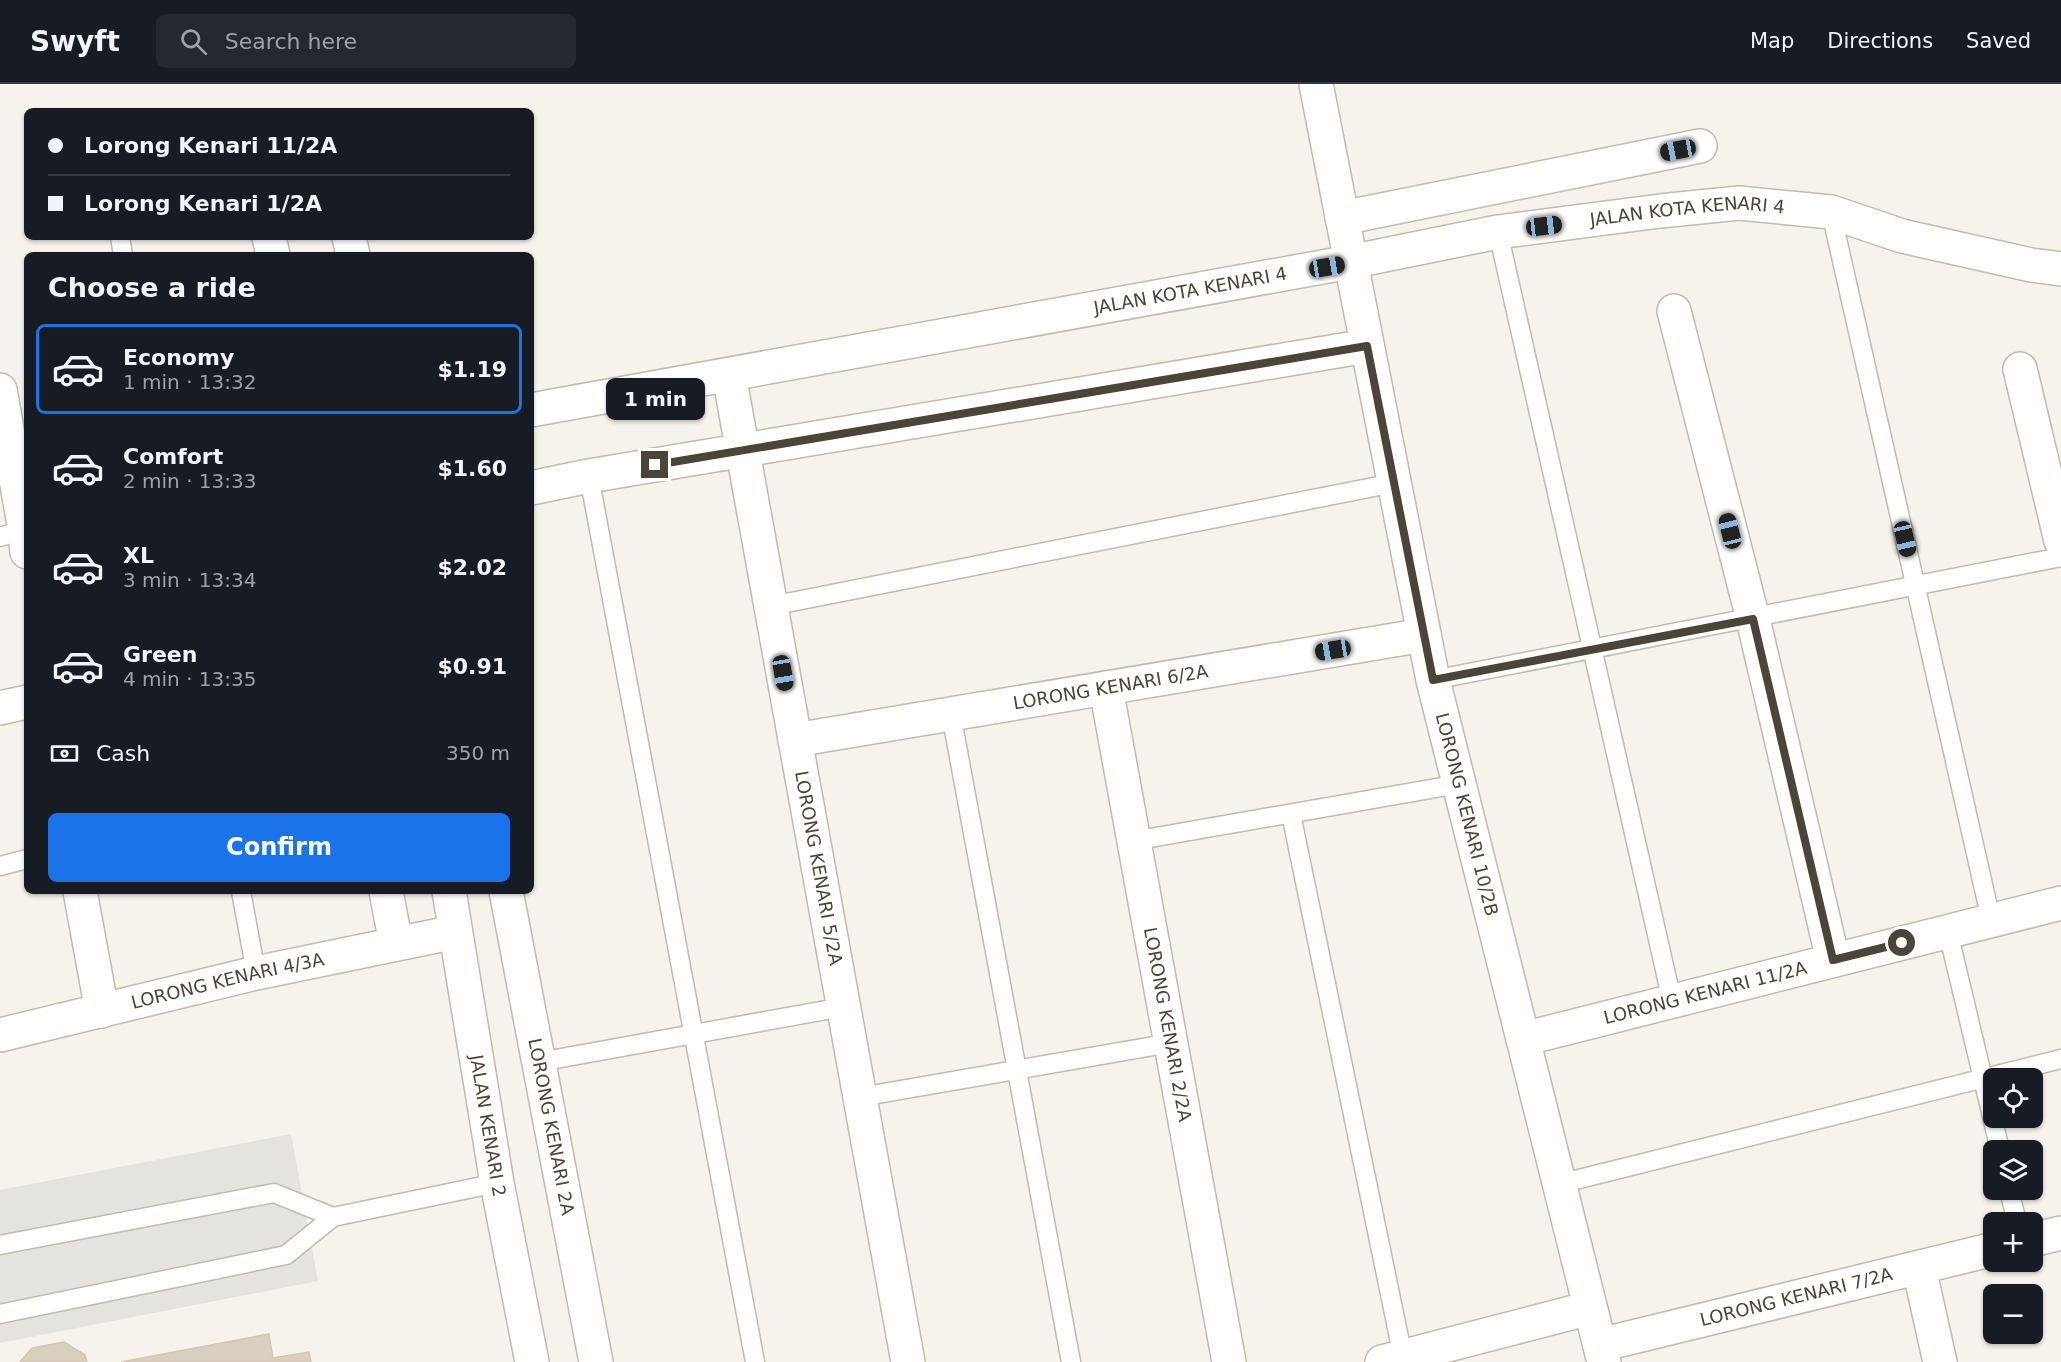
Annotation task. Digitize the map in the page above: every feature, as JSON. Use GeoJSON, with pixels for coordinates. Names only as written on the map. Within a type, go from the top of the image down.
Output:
{"type":"FeatureCollection","features":[{"type":"Feature","properties":{"kind":"street","name":"LORONG KENARI 10/2B"},"geometry":{"type":"LineString","coordinates":[[1316,84],[1433,680],[1602,1354]]}},
{"type":"Feature","properties":{"kind":"street"},"geometry":{"type":"LineString","coordinates":[[1341,218],[1700,146]]}},
{"type":"Feature","properties":{"kind":"street","name":"JALAN KOTA KENARI 4"},"geometry":{"type":"LineString","coordinates":[[534,409],[1350,262],[1498,232],[1739,203],[1831,212],[1902,236],[2031,265],[2061,269]]}},
{"type":"Feature","properties":{"kind":"street"},"geometry":{"type":"LineString","coordinates":[[1674,311],[1753,619],[1833,960]]}},
{"type":"Feature","properties":{"kind":"street"},"geometry":{"type":"LineString","coordinates":[[534,487],[742,450],[1367,346]]}},
{"type":"Feature","properties":{"kind":"street"},"geometry":{"type":"LineString","coordinates":[[2020,369],[2061,541]]}},
{"type":"Feature","properties":{"kind":"street","name":"LORONG KENARI 5/2A"},"geometry":{"type":"LineString","coordinates":[[729,375],[908,1362]]}},
{"type":"Feature","properties":{"kind":"street"},"geometry":{"type":"LineString","coordinates":[[0,392],[20,537]]}},
{"type":"Feature","properties":{"kind":"street","name":"LORONG KENARI 6/2A"},"geometry":{"type":"LineString","coordinates":[[795,740],[1424,635]]}},
{"type":"Feature","properties":{"kind":"street","name":"LORONG KENARI 2/2A"},"geometry":{"type":"LineString","coordinates":[[1106,688],[1228,1362]]}},
{"type":"Feature","properties":{"kind":"street"},"geometry":{"type":"LineString","coordinates":[[0,708],[24,703]]}},
{"type":"Feature","properties":{"kind":"street"},"geometry":{"type":"LineString","coordinates":[[81,894],[102,1011]]}},
{"type":"Feature","properties":{"kind":"street"},"geometry":{"type":"LineString","coordinates":[[387,894],[396,944]]}},
{"type":"Feature","properties":{"kind":"street","name":"JALAN KENARI 2"},"geometry":{"type":"LineString","coordinates":[[449,894],[497,1183],[532,1362]]}},
{"type":"Feature","properties":{"kind":"street","name":"LORONG KENARI 2A"},"geometry":{"type":"LineString","coordinates":[[507,894],[596,1362]]}},
{"type":"Feature","properties":{"kind":"street","name":"LORONG KENARI 11/2A"},"geometry":{"type":"LineString","coordinates":[[1523,1039],[2061,903]]}},
{"type":"Feature","properties":{"kind":"street","name":"LORONG KENARI 4/3A"},"geometry":{"type":"LineString","coordinates":[[0,1035],[256,973],[455,932]]}},
{"type":"Feature","properties":{"kind":"street"},"geometry":{"type":"LineString","coordinates":[[2043,1237],[2061,1233]]}},
{"type":"Feature","properties":{"kind":"street","name":"LORONG KENARI 7/2A"},"geometry":{"type":"LineString","coordinates":[[1602,1354],[1983,1253]]}},
{"type":"Feature","properties":{"kind":"street"},"geometry":{"type":"LineString","coordinates":[[1919,1268],[1940,1362]]}},
{"type":"Feature","properties":{"kind":"street"},"geometry":{"type":"LineString","coordinates":[[1392,1359],[1590,1308]]}},
{"type":"Feature","properties":{"kind":"lane"},"geometry":{"type":"LineString","coordinates":[[1831,212],[1991,920]]}},
{"type":"Feature","properties":{"kind":"lane"},"geometry":{"type":"LineString","coordinates":[[1498,232],[1672,1001]]}},
{"type":"Feature","properties":{"kind":"lane"},"geometry":{"type":"LineString","coordinates":[[589,476],[755,1362]]}},
{"type":"Feature","properties":{"kind":"lane"},"geometry":{"type":"LineString","coordinates":[[771,606],[1394,483]]}},
{"type":"Feature","properties":{"kind":"lane"},"geometry":{"type":"LineString","coordinates":[[1433,680],[2061,557]]}},
{"type":"Feature","properties":{"kind":"lane"},"geometry":{"type":"LineString","coordinates":[[951,714],[1071,1362]]}},
{"type":"Feature","properties":{"kind":"lane"},"geometry":{"type":"LineString","coordinates":[[1133,841],[1459,784]]}},
{"type":"Feature","properties":{"kind":"lane"},"geometry":{"type":"LineString","coordinates":[[1291,814],[1392,1359]]}},
{"type":"Feature","properties":{"kind":"lane"},"geometry":{"type":"LineString","coordinates":[[0,866],[24,861]]}},
{"type":"Feature","properties":{"kind":"lane"},"geometry":{"type":"LineString","coordinates":[[242,894],[256,973]]}},
{"type":"Feature","properties":{"kind":"lane"},"geometry":{"type":"LineString","coordinates":[[1559,1184],[1983,1078],[1948,932]]}},
{"type":"Feature","properties":{"kind":"lane"},"geometry":{"type":"LineString","coordinates":[[539,1062],[843,1007]]}},
{"type":"Feature","properties":{"kind":"lane"},"geometry":{"type":"LineString","coordinates":[[860,1097],[1170,1043]]}},
{"type":"Feature","properties":{"kind":"lane"},"geometry":{"type":"LineString","coordinates":[[2024,1068],[2061,1059]]}},
{"type":"Feature","properties":{"kind":"lane"},"geometry":{"type":"LineString","coordinates":[[0,1314],[286,1255],[333,1217],[497,1183]]}},
{"type":"Feature","properties":{"kind":"lane"},"geometry":{"type":"LineString","coordinates":[[0,1245],[274,1193],[333,1217]]}},
{"type":"Feature","properties":{"kind":"shaded area"},"geometry":{"type":"Polygon","coordinates":[[[291,1134],[318,1281],[0,1343],[0,1190],[291,1134]]]}},
{"type":"Feature","properties":{"kind":"building"},"geometry":{"type":"Polygon","coordinates":[[[269,1334],[273,1358],[309,1352],[311,1362],[121,1362],[269,1334]]]}},
{"type":"Feature","properties":{"kind":"building"},"geometry":{"type":"Polygon","coordinates":[[[64,1342],[85,1355],[87,1362],[20,1362],[32,1348],[64,1342]]]}},
{"type":"Feature","properties":{"kind":"route"},"geometry":{"type":"LineString","coordinates":[[655,465],[1367,346],[1433,680],[1753,619],[1833,960],[1902,943]]}}]}
